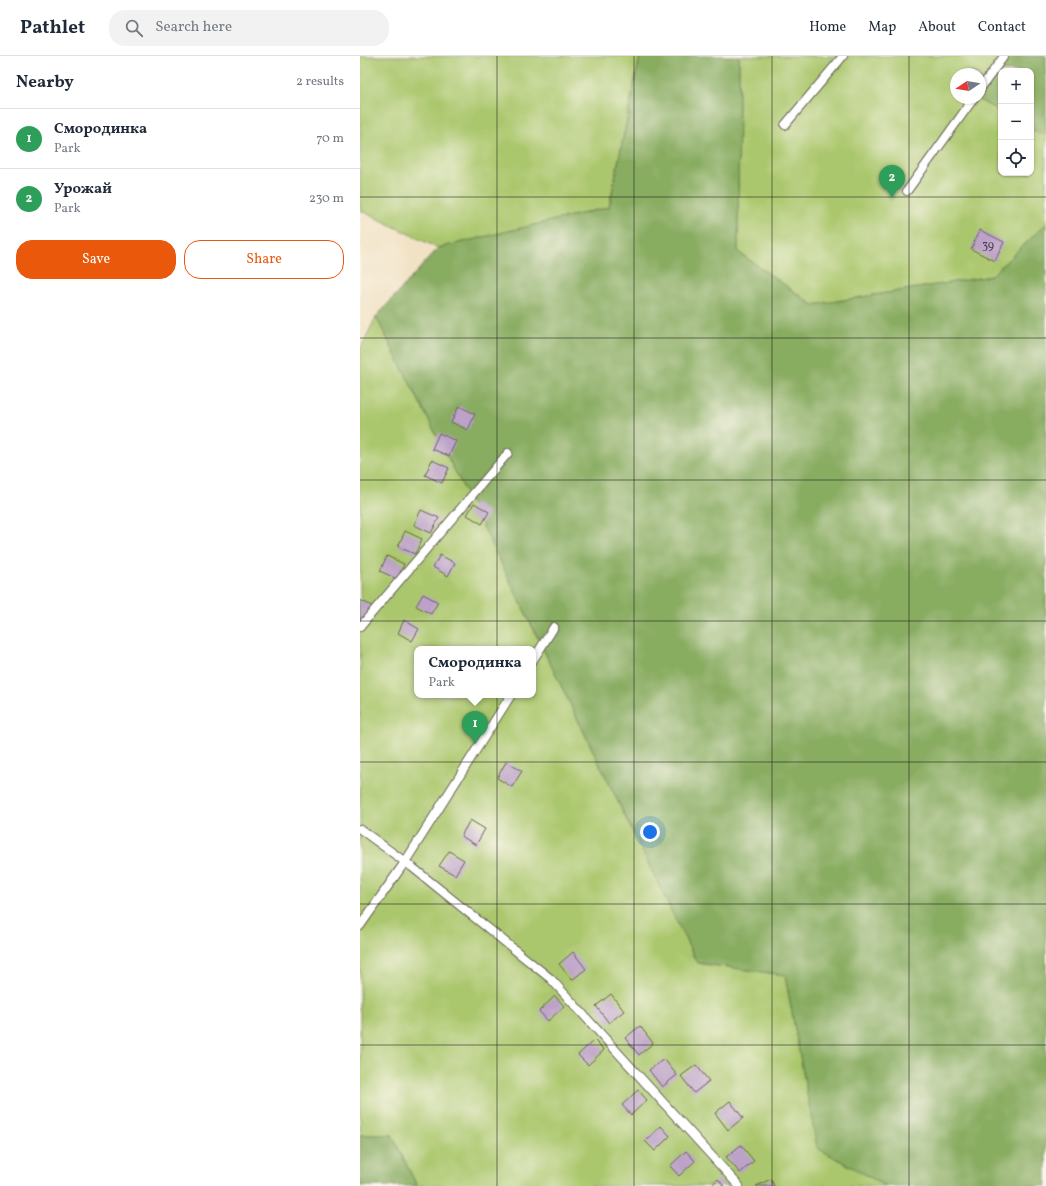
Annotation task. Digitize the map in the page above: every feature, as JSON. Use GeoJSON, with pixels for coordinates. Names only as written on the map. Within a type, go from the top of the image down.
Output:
{"type":"FeatureCollection","features":[{"type":"Feature","properties":{"kind":"lane"},"geometry":{"type":"LineString","coordinates":[[785,124],[843,56]]}},
{"type":"Feature","properties":{"kind":"lane"},"geometry":{"type":"LineString","coordinates":[[986,82],[1004,56]]}},
{"type":"Feature","properties":{"kind":"lane"},"geometry":{"type":"LineString","coordinates":[[906,191],[970,104]]}},
{"type":"Feature","properties":{"kind":"lane"},"geometry":{"type":"LineString","coordinates":[[360,627],[508,453]]}},
{"type":"Feature","properties":{"kind":"lane"},"geometry":{"type":"LineString","coordinates":[[536,655],[554,627]]}},
{"type":"Feature","properties":{"kind":"lane"},"geometry":{"type":"LineString","coordinates":[[360,926],[405,862],[509,698]]}},
{"type":"Feature","properties":{"kind":"lane"},"geometry":{"type":"LineString","coordinates":[[360,830],[405,862],[551,979],[739,1186]]}},
{"type":"Feature","properties":{"kind":"green space"},"geometry":{"type":"Polygon","coordinates":[[[360,56],[640,56],[609,207],[438,248],[360,210],[360,56]]]}},
{"type":"Feature","properties":{"kind":"green space"},"geometry":{"type":"Polygon","coordinates":[[[640,56],[739,56],[738,252],[813,305],[991,276],[1046,224],[1046,1186],[886,1186],[817,1148],[785,975],[697,963],[482,524],[376,317],[438,248],[609,207],[640,56]]]}},
{"type":"Feature","properties":{"kind":"green space"},"geometry":{"type":"Polygon","coordinates":[[[739,56],[1004,56],[986,81],[986,68],[950,68],[950,104],[986,104],[998,110],[998,176],[1034,176],[1034,131],[1046,135],[1046,224],[991,276],[813,305],[738,252],[739,56]]]}},
{"type":"Feature","properties":{"kind":"green space"},"geometry":{"type":"Polygon","coordinates":[[[1004,56],[1046,56],[1046,135],[1034,131],[1034,68],[998,68],[998,110],[986,104],[986,81],[1004,56]]]}},
{"type":"Feature","properties":{"kind":"green space"},"geometry":{"type":"Polygon","coordinates":[[[376,317],[482,524],[697,963],[785,975],[817,1147],[886,1186],[417,1186],[392,1135],[360,1135],[360,350],[376,317]]]}},
{"type":"Feature","properties":{"kind":"green space"},"geometry":{"type":"Polygon","coordinates":[[[360,1135],[392,1135],[417,1186],[360,1186],[360,1135]]]}},
{"type":"Feature","properties":{"kind":"building"},"geometry":{"type":"Polygon","coordinates":[[[980,230],[1004,242],[995,261],[971,249],[980,230]]]}},
{"type":"Feature","properties":{"kind":"building"},"geometry":{"type":"Polygon","coordinates":[[[459,406],[475,414],[468,430],[451,422],[459,406]]]}},
{"type":"Feature","properties":{"kind":"building"},"geometry":{"type":"Polygon","coordinates":[[[439,433],[456,441],[449,456],[432,449],[439,433]]]}},
{"type":"Feature","properties":{"kind":"building"},"geometry":{"type":"Polygon","coordinates":[[[432,460],[449,468],[442,483],[425,475],[432,460]]]}},
{"type":"Feature","properties":{"kind":"building"},"geometry":{"type":"Polygon","coordinates":[[[474,503],[489,512],[482,524],[467,515],[474,503]]]}},
{"type":"Feature","properties":{"kind":"building"},"geometry":{"type":"Polygon","coordinates":[[[421,510],[439,518],[431,533],[414,525],[421,510]]]}},
{"type":"Feature","properties":{"kind":"building"},"geometry":{"type":"Polygon","coordinates":[[[405,531],[422,539],[415,554],[398,547],[405,531]]]}},
{"type":"Feature","properties":{"kind":"building"},"geometry":{"type":"Polygon","coordinates":[[[440,555],[455,563],[448,576],[433,567],[440,555]]]}},
{"type":"Feature","properties":{"kind":"building"},"geometry":{"type":"Polygon","coordinates":[[[387,556],[404,564],[397,579],[380,571],[387,556]]]}},
{"type":"Feature","properties":{"kind":"building"},"geometry":{"type":"Polygon","coordinates":[[[423,594],[438,602],[431,614],[416,606],[423,594]]]}},
{"type":"Feature","properties":{"kind":"building"},"geometry":{"type":"Polygon","coordinates":[[[360,600],[372,606],[365,621],[360,619],[360,600]]]}},
{"type":"Feature","properties":{"kind":"building"},"geometry":{"type":"Polygon","coordinates":[[[404,620],[419,629],[412,641],[398,633],[404,620]]]}},
{"type":"Feature","properties":{"kind":"building"},"geometry":{"type":"Polygon","coordinates":[[[506,762],[522,771],[512,787],[497,778],[506,762]]]}},
{"type":"Feature","properties":{"kind":"building"},"geometry":{"type":"Polygon","coordinates":[[[470,820],[485,829],[476,845],[461,836],[470,820]]]}},
{"type":"Feature","properties":{"kind":"building"},"geometry":{"type":"Polygon","coordinates":[[[449,851],[464,860],[455,875],[439,866],[449,851]]]}},
{"type":"Feature","properties":{"kind":"building"},"geometry":{"type":"Polygon","coordinates":[[[573,952],[586,969],[572,980],[559,964],[573,952]]]}},
{"type":"Feature","properties":{"kind":"building"},"geometry":{"type":"Polygon","coordinates":[[[611,994],[624,1011],[609,1023],[596,1006],[611,994]]]}},
{"type":"Feature","properties":{"kind":"building"},"geometry":{"type":"Polygon","coordinates":[[[555,996],[564,1006],[548,1021],[539,1011],[555,996]]]}},
{"type":"Feature","properties":{"kind":"building"},"geometry":{"type":"Polygon","coordinates":[[[640,1026],[653,1043],[639,1055],[625,1038],[640,1026]]]}},
{"type":"Feature","properties":{"kind":"building"},"geometry":{"type":"Polygon","coordinates":[[[594,1040],[604,1050],[588,1065],[578,1055],[594,1040]]]}},
{"type":"Feature","properties":{"kind":"building"},"geometry":{"type":"Polygon","coordinates":[[[664,1059],[677,1075],[662,1087],[649,1070],[664,1059]]]}},
{"type":"Feature","properties":{"kind":"building"},"geometry":{"type":"Polygon","coordinates":[[[696,1065],[709,1081],[694,1093],[681,1076],[696,1065]]]}},
{"type":"Feature","properties":{"kind":"building"},"geometry":{"type":"Polygon","coordinates":[[[638,1090],[647,1100],[631,1115],[622,1105],[638,1090]]]}},
{"type":"Feature","properties":{"kind":"building"},"geometry":{"type":"Polygon","coordinates":[[[730,1101],[743,1118],[728,1130],[715,1113],[730,1101]]]}},
{"type":"Feature","properties":{"kind":"building"},"geometry":{"type":"Polygon","coordinates":[[[661,1126],[670,1136],[655,1151],[645,1141],[661,1126]]]}},
{"type":"Feature","properties":{"kind":"building"},"geometry":{"type":"Polygon","coordinates":[[[741,1145],[754,1161],[740,1173],[726,1157],[741,1145]]]}},
{"type":"Feature","properties":{"kind":"building"},"geometry":{"type":"Polygon","coordinates":[[[686,1151],[695,1161],[679,1176],[670,1166],[686,1151]]]}},
{"type":"Feature","properties":{"kind":"building"},"geometry":{"type":"Polygon","coordinates":[[[718,1179],[724,1186],[711,1186],[718,1179]]]}},
{"type":"Feature","properties":{"kind":"building"},"geometry":{"type":"Polygon","coordinates":[[[771,1179],[774,1186],[756,1186],[771,1179]]]}},
{"type":"Feature","properties":{"kind":"place","name":"Урожай"},"geometry":{"type":"Point","coordinates":[892,198]}},
{"type":"Feature","properties":{"kind":"place","name":"Смородинка"},"geometry":{"type":"Point","coordinates":[475,744]}}]}
